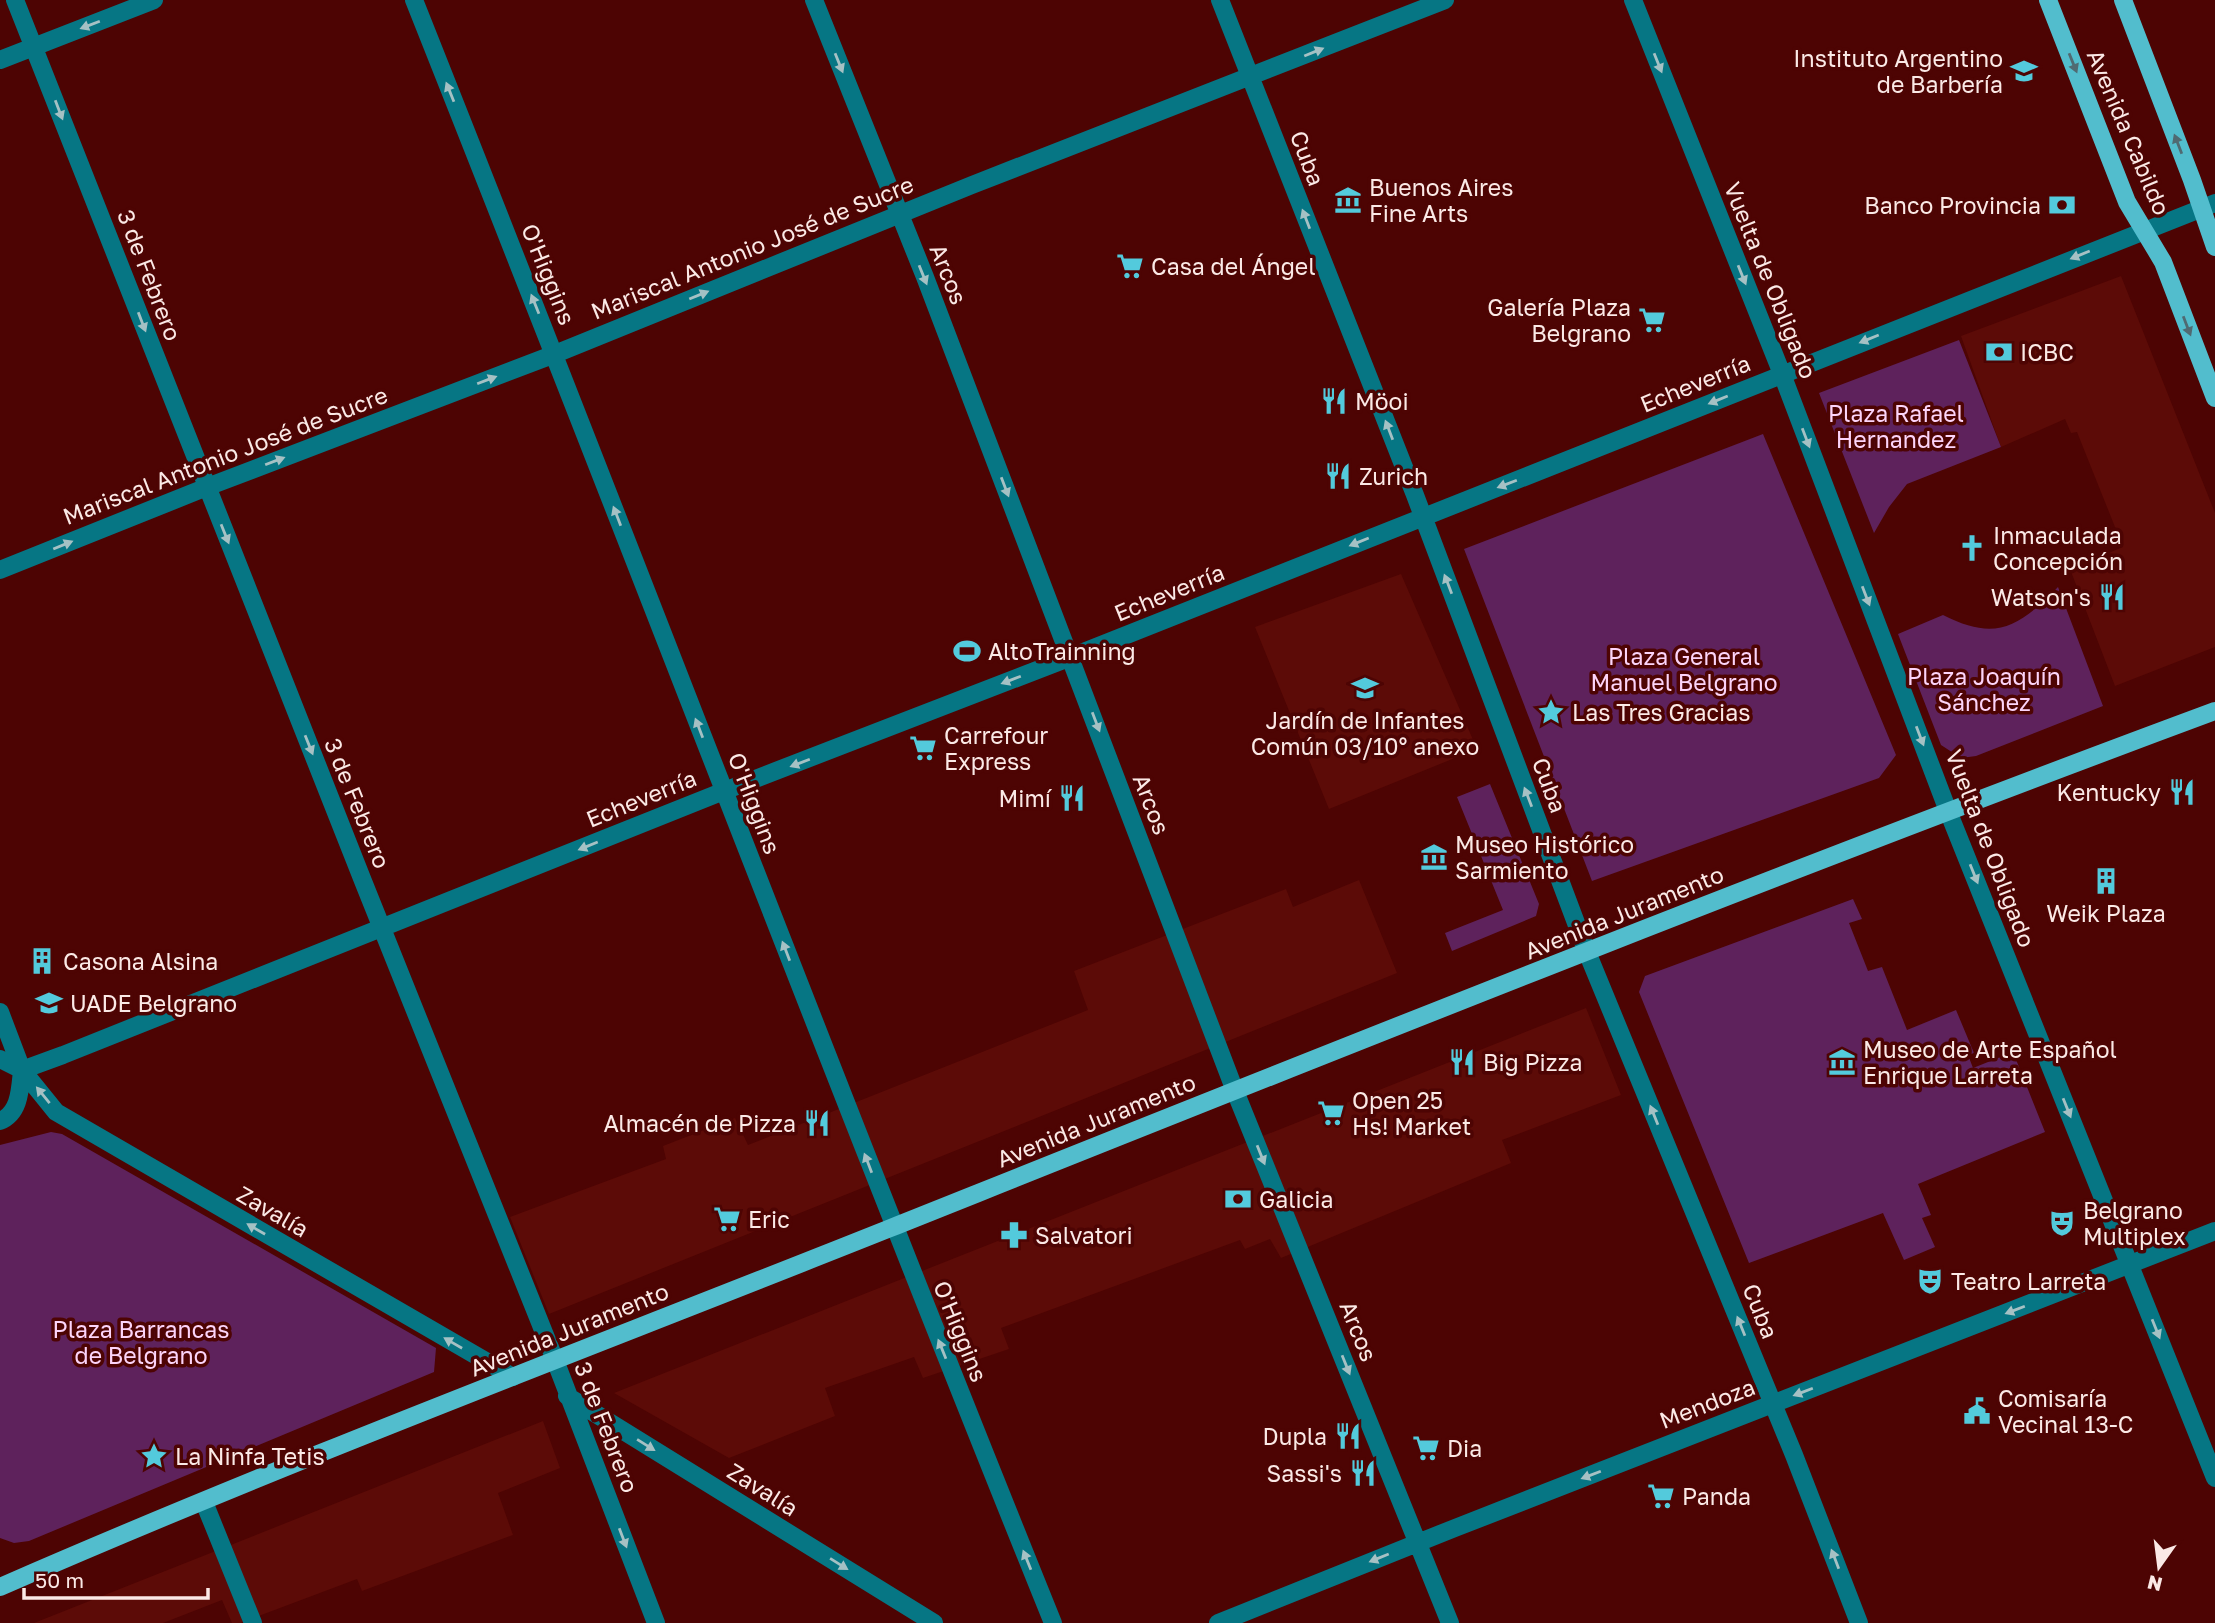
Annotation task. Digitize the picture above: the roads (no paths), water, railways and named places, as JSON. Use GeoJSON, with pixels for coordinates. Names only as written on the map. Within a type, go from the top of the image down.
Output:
{"type":"FeatureCollection","features":[{"type":"Feature","properties":{"kind":"main road","name":"Avenida Cabildo"},"geometry":{"type":"LineString","coordinates":[[2048,0],[2127,202],[2163,262],[2215,398]]}},
{"type":"Feature","properties":{"kind":"main road","name":"Avenida Cabildo"},"geometry":{"type":"LineString","coordinates":[[2123,0],[2208,206],[2215,247]]}},
{"type":"Feature","properties":{"kind":"main road","name":"Avenida Juramento"},"geometry":{"type":"LineString","coordinates":[[0,1587],[555,1360],[1235,1091],[1948,811],[2215,711]]}},
{"type":"Feature","properties":{"kind":"street","name":"3 de Febrero"},"geometry":{"type":"LineString","coordinates":[[15,0],[555,1360],[656,1623]]}},
{"type":"Feature","properties":{"kind":"street"},"geometry":{"type":"LineString","coordinates":[[0,60],[154,0]]}},
{"type":"Feature","properties":{"kind":"street","name":"O'Higgins"},"geometry":{"type":"LineString","coordinates":[[414,0],[555,354],[893,1227],[1053,1623]]}},
{"type":"Feature","properties":{"kind":"street","name":"Arcos"},"geometry":{"type":"LineString","coordinates":[[814,0],[1071,657],[1235,1091],[1450,1623]]}},
{"type":"Feature","properties":{"kind":"street","name":"Cuba"},"geometry":{"type":"LineString","coordinates":[[1220,0],[1423,517],[1587,952],[1773,1404],[1859,1623]]}},
{"type":"Feature","properties":{"kind":"street","name":"Mariscal Antonio José de Sucre"},"geometry":{"type":"LineString","coordinates":[[0,570],[207,487],[555,354],[899,214],[1445,0]]}},
{"type":"Feature","properties":{"kind":"street","name":"Vuelta de Obligado"},"geometry":{"type":"LineString","coordinates":[[1633,0],[1782,374],[1948,811],[2215,1478]]}},
{"type":"Feature","properties":{"kind":"street","name":"Echeverría"},"geometry":{"type":"LineString","coordinates":[[22,1070],[724,791],[1599,449],[2208,206]]}},
{"type":"Feature","properties":{"kind":"street"},"geometry":{"type":"LineString","coordinates":[[0,1012],[22,1070],[16,1106],[12,1114],[0,1121]]}},
{"type":"Feature","properties":{"kind":"street"},"geometry":{"type":"LineString","coordinates":[[0,1059],[22,1070]]}},
{"type":"Feature","properties":{"kind":"street","name":"Zavalía"},"geometry":{"type":"LineString","coordinates":[[22,1070],[65,1118],[513,1377]]}},
{"type":"Feature","properties":{"kind":"street","name":"Mendoza"},"geometry":{"type":"LineString","coordinates":[[1218,1623],[2215,1231]]}},
{"type":"Feature","properties":{"kind":"street","name":"Zavalía"},"geometry":{"type":"LineString","coordinates":[[567,1396],[934,1623]]}},
{"type":"Feature","properties":{"kind":"street"},"geometry":{"type":"LineString","coordinates":[[204,1502],[253,1623]]}},
{"type":"Feature","properties":{"kind":"place","name":"Instituto Argentino de Barbería"},"geometry":{"type":"Point","coordinates":[2024,71]}},
{"type":"Feature","properties":{"kind":"place","name":"Buenos Aires Fine Arts"},"geometry":{"type":"Point","coordinates":[1348,200]}},
{"type":"Feature","properties":{"kind":"place","name":"Banco Provincia"},"geometry":{"type":"Point","coordinates":[2062,205]}},
{"type":"Feature","properties":{"kind":"place","name":"Casa del Ángel"},"geometry":{"type":"Point","coordinates":[1130,266]}},
{"type":"Feature","properties":{"kind":"place","name":"Galería Plaza Belgrano"},"geometry":{"type":"Point","coordinates":[1652,320]}},
{"type":"Feature","properties":{"kind":"place","name":"ICBC"},"geometry":{"type":"Point","coordinates":[1999,352]}},
{"type":"Feature","properties":{"kind":"place","name":"Möoi"},"geometry":{"type":"Point","coordinates":[1334,401]}},
{"type":"Feature","properties":{"kind":"place","name":"Zurich"},"geometry":{"type":"Point","coordinates":[1338,476]}},
{"type":"Feature","properties":{"kind":"place","name":"Inmaculada Concepción"},"geometry":{"type":"Point","coordinates":[1972,548]}},
{"type":"Feature","properties":{"kind":"place","name":"Watson's"},"geometry":{"type":"Point","coordinates":[2112,597]}},
{"type":"Feature","properties":{"kind":"place","name":"AltoTrainning"},"geometry":{"type":"Point","coordinates":[967,651]}},
{"type":"Feature","properties":{"kind":"place","name":"Jardín de Infantes Común 03/10° anexo"},"geometry":{"type":"Point","coordinates":[1365,688]}},
{"type":"Feature","properties":{"kind":"place","name":"Las Tres Gracias"},"geometry":{"type":"Point","coordinates":[1551,712]}},
{"type":"Feature","properties":{"kind":"place","name":"Carrefour Express"},"geometry":{"type":"Point","coordinates":[923,748]}},
{"type":"Feature","properties":{"kind":"place","name":"Kentucky"},"geometry":{"type":"Point","coordinates":[2182,792]}},
{"type":"Feature","properties":{"kind":"place","name":"Mimí"},"geometry":{"type":"Point","coordinates":[1072,798]}},
{"type":"Feature","properties":{"kind":"place","name":"Museo Histórico Sarmiento"},"geometry":{"type":"Point","coordinates":[1434,857]}},
{"type":"Feature","properties":{"kind":"place","name":"Weik Plaza"},"geometry":{"type":"Point","coordinates":[2106,881]}},
{"type":"Feature","properties":{"kind":"place","name":"Casona Alsina"},"geometry":{"type":"Point","coordinates":[42,961]}},
{"type":"Feature","properties":{"kind":"place","name":"UADE Belgrano"},"geometry":{"type":"Point","coordinates":[49,1003]}},
{"type":"Feature","properties":{"kind":"place","name":"Big Pizza"},"geometry":{"type":"Point","coordinates":[1462,1062]}},
{"type":"Feature","properties":{"kind":"place","name":"Museo de Arte Español Enrique Larreta"},"geometry":{"type":"Point","coordinates":[1842,1062]}},
{"type":"Feature","properties":{"kind":"place","name":"Open 25 Hs! Market"},"geometry":{"type":"Point","coordinates":[1331,1113]}},
{"type":"Feature","properties":{"kind":"place","name":"Almacén de Pizza"},"geometry":{"type":"Point","coordinates":[817,1123]}},
{"type":"Feature","properties":{"kind":"place","name":"Galicia"},"geometry":{"type":"Point","coordinates":[1238,1199]}},
{"type":"Feature","properties":{"kind":"place","name":"Eric"},"geometry":{"type":"Point","coordinates":[727,1219]}},
{"type":"Feature","properties":{"kind":"place","name":"Belgrano Multiplex"},"geometry":{"type":"Point","coordinates":[2062,1223]}},
{"type":"Feature","properties":{"kind":"place","name":"Salvatori"},"geometry":{"type":"Point","coordinates":[1014,1235]}},
{"type":"Feature","properties":{"kind":"place","name":"Teatro Larreta"},"geometry":{"type":"Point","coordinates":[1930,1281]}},
{"type":"Feature","properties":{"kind":"place","name":"Comisaría Vecinal 13-C"},"geometry":{"type":"Point","coordinates":[1977,1411]}},
{"type":"Feature","properties":{"kind":"place","name":"Dupla"},"geometry":{"type":"Point","coordinates":[1348,1436]}},
{"type":"Feature","properties":{"kind":"place","name":"Dia"},"geometry":{"type":"Point","coordinates":[1426,1448]}},
{"type":"Feature","properties":{"kind":"place","name":"La Ninfa Tetis"},"geometry":{"type":"Point","coordinates":[154,1456]}},
{"type":"Feature","properties":{"kind":"place","name":"Sassi's"},"geometry":{"type":"Point","coordinates":[1363,1473]}},
{"type":"Feature","properties":{"kind":"place","name":"Panda"},"geometry":{"type":"Point","coordinates":[1661,1496]}},
{"type":"Feature","properties":{"kind":"park label","name":"Plaza Rafael Hernandez"},"geometry":{"type":"Point","coordinates":[1896,426]}},
{"type":"Feature","properties":{"kind":"park label","name":"Plaza General Manuel Belgrano"},"geometry":{"type":"Point","coordinates":[1684,669]}},
{"type":"Feature","properties":{"kind":"park label","name":"Plaza Joaquín Sánchez"},"geometry":{"type":"Point","coordinates":[1984,689]}},
{"type":"Feature","properties":{"kind":"park label","name":"Plaza Barrancas de Belgrano"},"geometry":{"type":"Point","coordinates":[141,1342]}}]}
